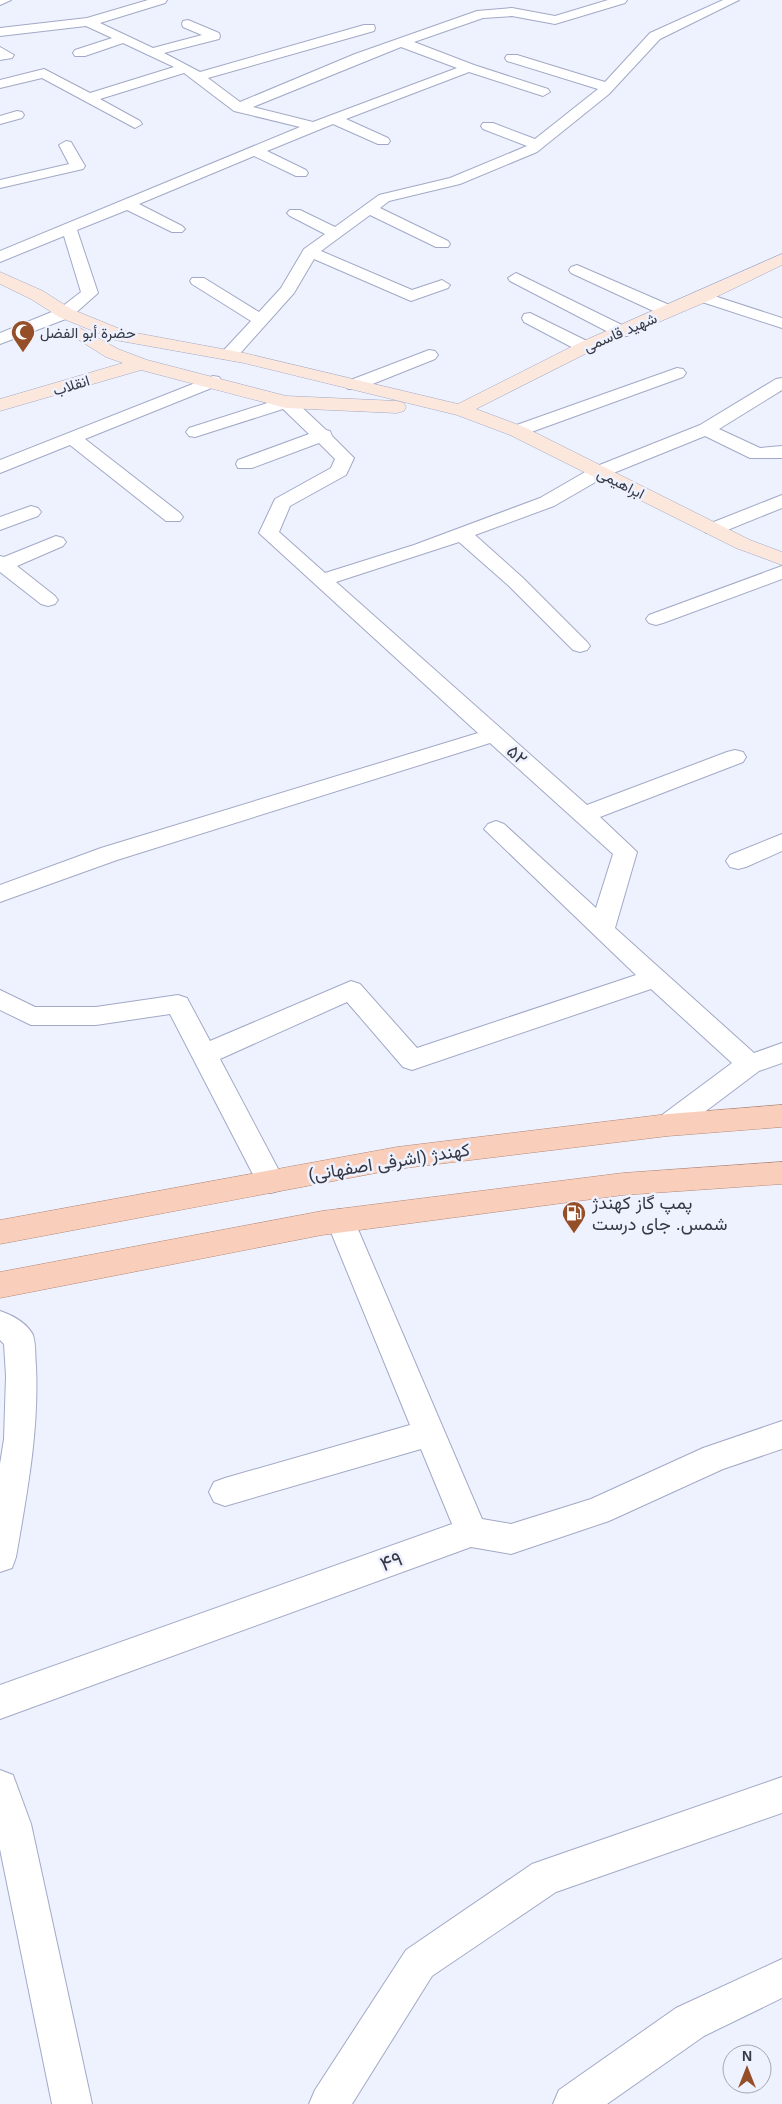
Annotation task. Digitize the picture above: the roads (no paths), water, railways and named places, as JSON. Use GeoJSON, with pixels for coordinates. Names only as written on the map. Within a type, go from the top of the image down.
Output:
{"type":"FeatureCollection","features":[{"type":"Feature","properties":{"kind":"main road","name":"شهید قاسمی"},"geometry":{"type":"LineString","coordinates":[[460,410],[585,347],[782,259]]}},
{"type":"Feature","properties":{"kind":"main road"},"geometry":{"type":"LineString","coordinates":[[0,277],[37,295],[65,313],[121,336],[236,356],[460,410]]}},
{"type":"Feature","properties":{"kind":"main road"},"geometry":{"type":"LineString","coordinates":[[65,313],[80,333],[112,354],[141,364],[213,381],[286,402],[460,410]]}},
{"type":"Feature","properties":{"kind":"main road"},"geometry":{"type":"LineString","coordinates":[[213,381],[235,375],[244,364],[236,356]]}},
{"type":"Feature","properties":{"kind":"main road","name":"انقلاب"},"geometry":{"type":"LineString","coordinates":[[0,404],[141,364]]}},
{"type":"Feature","properties":{"kind":"main road","name":"ابراهیمی"},"geometry":{"type":"LineString","coordinates":[[460,410],[517,431],[713,529],[782,559]]}},
{"type":"Feature","properties":{"kind":"main road","name":"کهندژ (اشرفی اصفهانی)"},"geometry":{"type":"LineString","coordinates":[[0,1232],[398,1158],[668,1125],[782,1116]]}},
{"type":"Feature","properties":{"kind":"main road"},"geometry":{"type":"LineString","coordinates":[[0,1285],[340,1220],[623,1184],[782,1173]]}},
{"type":"Feature","properties":{"kind":"street"},"geometry":{"type":"LineString","coordinates":[[0,1],[5,0]]}},
{"type":"Feature","properties":{"kind":"street"},"geometry":{"type":"LineString","coordinates":[[0,32],[88,22],[161,0]]}},
{"type":"Feature","properties":{"kind":"street"},"geometry":{"type":"LineString","coordinates":[[239,108],[401,42],[481,14],[512,12],[555,20],[620,0]]}},
{"type":"Feature","properties":{"kind":"street"},"geometry":{"type":"LineString","coordinates":[[236,356],[261,320],[288,290],[310,252],[384,198],[454,181],[537,145],[608,87],[655,36],[725,1]]}},
{"type":"Feature","properties":{"kind":"street"},"geometry":{"type":"LineString","coordinates":[[467,5],[481,14]]}},
{"type":"Feature","properties":{"kind":"street"},"geometry":{"type":"LineString","coordinates":[[88,22],[186,68],[239,108],[314,126]]}},
{"type":"Feature","properties":{"kind":"street"},"geometry":{"type":"LineString","coordinates":[[152,52],[214,36],[188,24]]}},
{"type":"Feature","properties":{"kind":"street"},"geometry":{"type":"LineString","coordinates":[[198,77],[369,28]]}},
{"type":"Feature","properties":{"kind":"street"},"geometry":{"type":"LineString","coordinates":[[80,54],[123,38]]}},
{"type":"Feature","properties":{"kind":"street"},"geometry":{"type":"LineString","coordinates":[[401,42],[469,68],[543,92]]}},
{"type":"Feature","properties":{"kind":"street"},"geometry":{"type":"LineString","coordinates":[[0,51],[7,55],[0,56]]}},
{"type":"Feature","properties":{"kind":"street"},"geometry":{"type":"LineString","coordinates":[[512,58],[608,87]]}},
{"type":"Feature","properties":{"kind":"street"},"geometry":{"type":"LineString","coordinates":[[89,98],[186,68]]}},
{"type":"Feature","properties":{"kind":"street"},"geometry":{"type":"LineString","coordinates":[[0,257],[314,126],[469,68]]}},
{"type":"Feature","properties":{"kind":"street"},"geometry":{"type":"LineString","coordinates":[[0,84],[44,73],[135,124]]}},
{"type":"Feature","properties":{"kind":"street"},"geometry":{"type":"LineString","coordinates":[[0,120],[17,116]]}},
{"type":"Feature","properties":{"kind":"street"},"geometry":{"type":"LineString","coordinates":[[334,119],[383,141]]}},
{"type":"Feature","properties":{"kind":"street"},"geometry":{"type":"LineString","coordinates":[[488,126],[537,145]]}},
{"type":"Feature","properties":{"kind":"street"},"geometry":{"type":"LineString","coordinates":[[0,184],[78,166],[66,145]]}},
{"type":"Feature","properties":{"kind":"street"},"geometry":{"type":"LineString","coordinates":[[255,151],[301,173]]}},
{"type":"Feature","properties":{"kind":"street"},"geometry":{"type":"LineString","coordinates":[[127,204],[177,229]]}},
{"type":"Feature","properties":{"kind":"street"},"geometry":{"type":"LineString","coordinates":[[369,209],[442,244]]}},
{"type":"Feature","properties":{"kind":"street"},"geometry":{"type":"LineString","coordinates":[[295,213],[336,233]]}},
{"type":"Feature","properties":{"kind":"street"},"geometry":{"type":"LineString","coordinates":[[0,339],[65,313],[91,291],[69,228]]}},
{"type":"Feature","properties":{"kind":"street"},"geometry":{"type":"LineString","coordinates":[[310,252],[412,296],[442,284]]}},
{"type":"Feature","properties":{"kind":"street"},"geometry":{"type":"LineString","coordinates":[[577,270],[668,311]]}},
{"type":"Feature","properties":{"kind":"street"},"geometry":{"type":"LineString","coordinates":[[516,278],[622,332]]}},
{"type":"Feature","properties":{"kind":"street"},"geometry":{"type":"LineString","coordinates":[[198,281],[261,320]]}},
{"type":"Feature","properties":{"kind":"street"},"geometry":{"type":"LineString","coordinates":[[702,296],[782,324]]}},
{"type":"Feature","properties":{"kind":"street"},"geometry":{"type":"LineString","coordinates":[[530,318],[585,347]]}},
{"type":"Feature","properties":{"kind":"street"},"geometry":{"type":"LineString","coordinates":[[354,385],[429,355]]}},
{"type":"Feature","properties":{"kind":"street"},"geometry":{"type":"LineString","coordinates":[[517,431],[677,373]]}},
{"type":"Feature","properties":{"kind":"street"},"geometry":{"type":"LineString","coordinates":[[0,466],[213,381]]}},
{"type":"Feature","properties":{"kind":"street"},"geometry":{"type":"LineString","coordinates":[[322,580],[462,534],[547,502],[598,472],[706,429],[782,382]]}},
{"type":"Feature","properties":{"kind":"street"},"geometry":{"type":"LineString","coordinates":[[195,432],[286,402]]}},
{"type":"Feature","properties":{"kind":"street","name":"۵۲"},"geometry":{"type":"LineString","coordinates":[[286,402],[324,435],[345,458],[339,471],[282,502],[269,533],[624,852],[603,928]]}},
{"type":"Feature","properties":{"kind":"street"},"geometry":{"type":"LineString","coordinates":[[706,429],[757,454],[782,452]]}},
{"type":"Feature","properties":{"kind":"street"},"geometry":{"type":"LineString","coordinates":[[246,464],[324,435]]}},
{"type":"Feature","properties":{"kind":"street"},"geometry":{"type":"LineString","coordinates":[[72,438],[173,517]]}},
{"type":"Feature","properties":{"kind":"street"},"geometry":{"type":"LineString","coordinates":[[713,529],[782,501]]}},
{"type":"Feature","properties":{"kind":"street"},"geometry":{"type":"LineString","coordinates":[[0,524],[31,512]]}},
{"type":"Feature","properties":{"kind":"street"},"geometry":{"type":"LineString","coordinates":[[462,534],[516,582],[580,646]]}},
{"type":"Feature","properties":{"kind":"street"},"geometry":{"type":"LineString","coordinates":[[48,600],[2,563],[56,542]]}},
{"type":"Feature","properties":{"kind":"street"},"geometry":{"type":"LineString","coordinates":[[656,619],[782,572]]}},
{"type":"Feature","properties":{"kind":"street"},"geometry":{"type":"LineString","coordinates":[[0,894],[109,854],[494,735]]}},
{"type":"Feature","properties":{"kind":"street"},"geometry":{"type":"LineString","coordinates":[[583,815],[735,757]]}},
{"type":"Feature","properties":{"kind":"street"},"geometry":{"type":"LineString","coordinates":[[496,829],[603,928],[602,930],[750,1064]]}},
{"type":"Feature","properties":{"kind":"street"},"geometry":{"type":"LineString","coordinates":[[738,861],[782,842]]}},
{"type":"Feature","properties":{"kind":"street"},"geometry":{"type":"LineString","coordinates":[[206,1054],[351,990],[412,1060],[655,978]]}},
{"type":"Feature","properties":{"kind":"street"},"geometry":{"type":"LineString","coordinates":[[0,999],[31,1016],[96,1016],[178,1004],[206,1054],[270,1182]]}},
{"type":"Feature","properties":{"kind":"street"},"geometry":{"type":"LineString","coordinates":[[668,1125],[750,1064],[782,1053]]}},
{"type":"Feature","properties":{"kind":"street"},"geometry":{"type":"LineString","coordinates":[[340,1220],[472,1532]]}},
{"type":"Feature","properties":{"kind":"street"},"geometry":{"type":"LineString","coordinates":[[0,1323],[19,1338],[21,1376],[20,1439],[0,1557]]}},
{"type":"Feature","properties":{"kind":"street"},"geometry":{"type":"LineString","coordinates":[[225,1492],[430,1433]]}},
{"type":"Feature","properties":{"kind":"street","name":"۴۹"},"geometry":{"type":"LineString","coordinates":[[0,1702],[472,1532],[511,1539],[598,1511],[714,1458],[782,1435]]}},
{"type":"Feature","properties":{"kind":"street"},"geometry":{"type":"LineString","coordinates":[[0,1788],[13,1824],[72,2104]]}},
{"type":"Feature","properties":{"kind":"street"},"geometry":{"type":"LineString","coordinates":[[329,2104],[419,1963],[434,1952],[545,1877],[782,1795]]}},
{"type":"Feature","properties":{"kind":"street"},"geometry":{"type":"LineString","coordinates":[[573,2104],[690,2022],[782,1978]]}},
{"type":"Feature","properties":{"kind":"place","name":"حضرة أبو الفضل"},"geometry":{"type":"Point","coordinates":[23,353]}},
{"type":"Feature","properties":{"kind":"place","name":"پمپ گاز کهندژ شمس. جای درست"},"geometry":{"type":"Point","coordinates":[574,1234]}}]}
